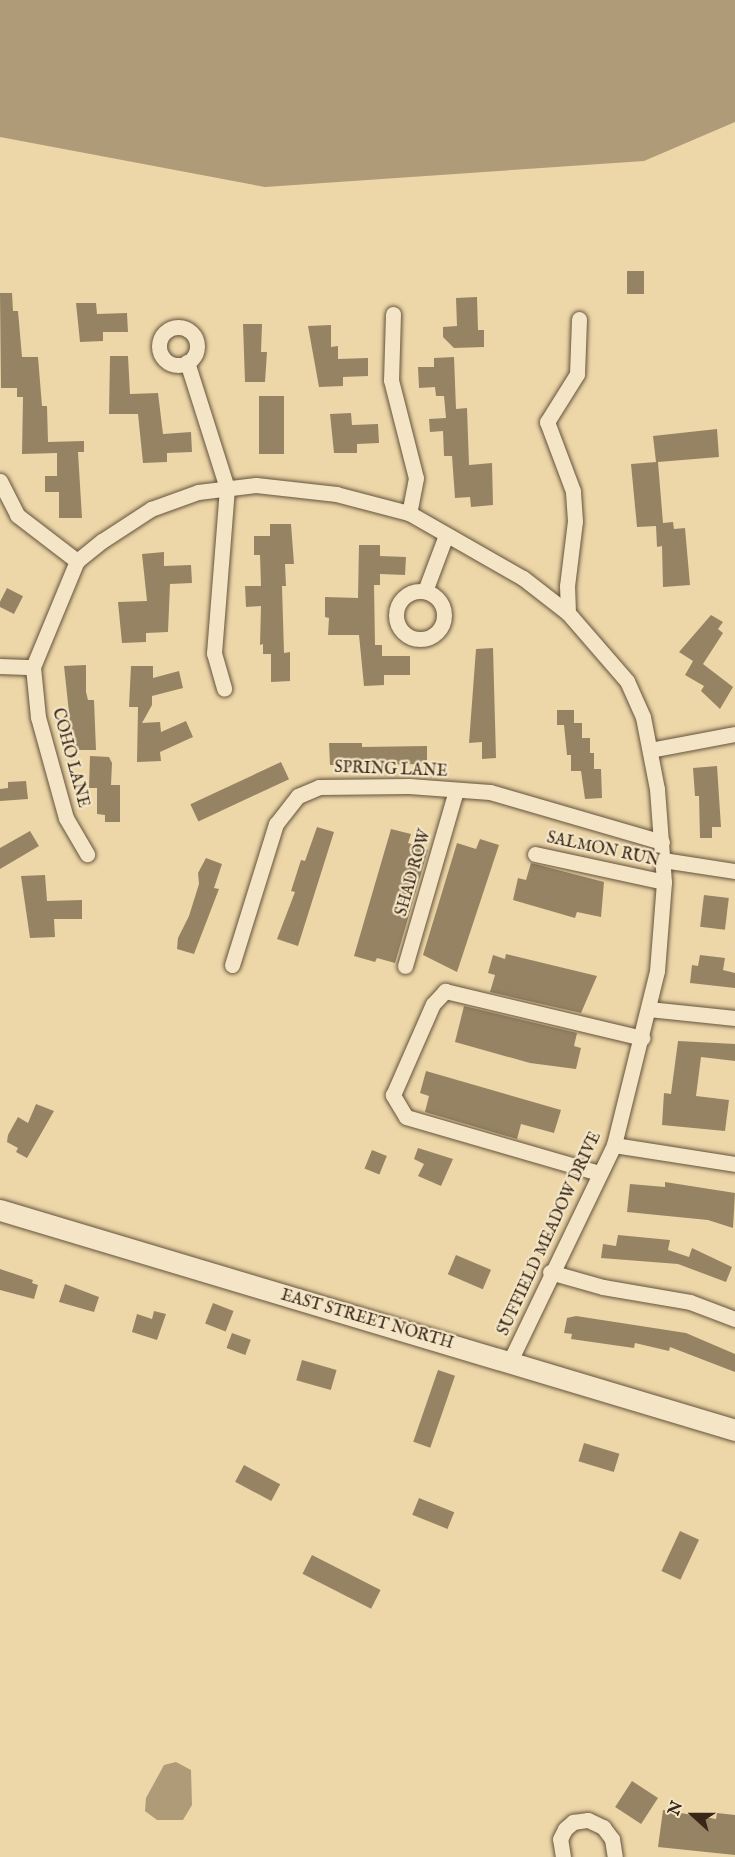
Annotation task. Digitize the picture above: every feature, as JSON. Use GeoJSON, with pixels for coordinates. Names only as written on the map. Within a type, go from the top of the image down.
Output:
{"type":"FeatureCollection","features":[{"type":"Feature","properties":{"kind":"main road","name":"EAST STREET NORTH"},"geometry":{"type":"LineString","coordinates":[[0,1210],[735,1430]]}},
{"type":"Feature","properties":{"kind":"street"},"geometry":{"type":"LineString","coordinates":[[393,314],[392,380],[416,478],[409,513]]}},
{"type":"Feature","properties":{"kind":"street"},"geometry":{"type":"LineString","coordinates":[[567,613],[567,586],[575,521],[573,491],[547,422],[577,374],[579,319]]}},
{"type":"Feature","properties":{"kind":"street"},"geometry":{"type":"LineString","coordinates":[[187,363],[227,488],[214,653],[224,690]]}},
{"type":"Feature","properties":{"kind":"street"},"geometry":{"type":"LineString","coordinates":[[0,481],[16,515],[77,561],[33,667],[0,666]]}},
{"type":"Feature","properties":{"kind":"street","name":"SUFFIELD MEADOW DRIVE"},"geometry":{"type":"LineString","coordinates":[[77,561],[151,509],[198,492],[256,485],[297,487],[409,513],[523,578],[567,613],[627,681],[643,717],[650,750],[662,842],[663,920],[649,1009],[614,1144],[550,1272],[510,1361]]}},
{"type":"Feature","properties":{"kind":"street"},"geometry":{"type":"LineString","coordinates":[[425,591],[446,535]]}},
{"type":"Feature","properties":{"kind":"street","name":"COHO LANE"},"geometry":{"type":"LineString","coordinates":[[33,667],[38,717],[63,806],[87,854]]}},
{"type":"Feature","properties":{"kind":"street"},"geometry":{"type":"LineString","coordinates":[[650,750],[735,734]]}},
{"type":"Feature","properties":{"kind":"street","name":"SPRING LANE"},"geometry":{"type":"LineString","coordinates":[[232,965],[276,824],[298,796],[319,787],[409,786],[516,798],[662,842]]}},
{"type":"Feature","properties":{"kind":"street","name":"SHAD ROW"},"geometry":{"type":"LineString","coordinates":[[405,966],[456,790]]}},
{"type":"Feature","properties":{"kind":"street","name":"SALMON RUN"},"geometry":{"type":"LineString","coordinates":[[535,854],[664,882]]}},
{"type":"Feature","properties":{"kind":"street"},"geometry":{"type":"LineString","coordinates":[[663,860],[735,871]]}},
{"type":"Feature","properties":{"kind":"street"},"geometry":{"type":"LineString","coordinates":[[599,1173],[406,1117],[393,1095],[433,1004],[444,991],[642,1038]]}},
{"type":"Feature","properties":{"kind":"street"},"geometry":{"type":"LineString","coordinates":[[649,1009],[735,1017]]}},
{"type":"Feature","properties":{"kind":"street"},"geometry":{"type":"LineString","coordinates":[[614,1144],[735,1164]]}},
{"type":"Feature","properties":{"kind":"street"},"geometry":{"type":"LineString","coordinates":[[550,1272],[603,1287],[690,1302],[735,1319]]}},
{"type":"Feature","properties":{"kind":"street"},"geometry":{"type":"LineString","coordinates":[[563,1857],[560,1839],[565,1829],[573,1822],[588,1820],[603,1827],[612,1839],[615,1857]]}},
{"type":"Feature","properties":{"kind":"shaded area"},"geometry":{"type":"Polygon","coordinates":[[[0,0],[735,0],[735,122],[644,161],[265,187],[0,137],[0,0]]]}},
{"type":"Feature","properties":{"kind":"shaded area"},"geometry":{"type":"Polygon","coordinates":[[[176,1762],[191,1770],[192,1805],[183,1820],[157,1820],[145,1811],[146,1798],[164,1765],[176,1762]]]}},
{"type":"Feature","properties":{"kind":"building"},"geometry":{"type":"Polygon","coordinates":[[[627,271],[644,271],[644,294],[627,294],[627,271]]]}},
{"type":"Feature","properties":{"kind":"building"},"geometry":{"type":"Polygon","coordinates":[[[0,293],[12,293],[13,311],[18,311],[22,357],[38,357],[42,406],[47,406],[48,442],[84,441],[84,452],[78,452],[82,518],[59,518],[59,492],[45,492],[45,476],[57,476],[57,453],[22,454],[23,397],[17,397],[17,388],[1,388],[0,293]]]}},
{"type":"Feature","properties":{"kind":"building"},"geometry":{"type":"Polygon","coordinates":[[[477,297],[478,330],[484,330],[484,347],[454,348],[443,337],[443,327],[457,326],[456,298],[477,297]]]}},
{"type":"Feature","properties":{"kind":"building"},"geometry":{"type":"Polygon","coordinates":[[[76,303],[96,303],[97,314],[127,313],[128,332],[103,332],[103,341],[80,342],[76,303]]]}},
{"type":"Feature","properties":{"kind":"building"},"geometry":{"type":"Polygon","coordinates":[[[243,324],[262,324],[261,352],[267,352],[265,382],[245,382],[243,324]]]}},
{"type":"Feature","properties":{"kind":"building"},"geometry":{"type":"Polygon","coordinates":[[[331,325],[331,347],[338,346],[338,359],[368,358],[368,376],[343,377],[343,386],[319,387],[308,326],[331,325]]]}},
{"type":"Feature","properties":{"kind":"building"},"geometry":{"type":"Polygon","coordinates":[[[110,356],[128,356],[130,394],[158,393],[163,434],[191,432],[192,452],[167,453],[167,462],[143,463],[138,414],[109,414],[110,356]]]}},
{"type":"Feature","properties":{"kind":"building"},"geometry":{"type":"Polygon","coordinates":[[[454,357],[456,409],[467,408],[469,465],[492,463],[493,505],[471,507],[470,497],[455,498],[452,456],[444,456],[443,431],[430,432],[429,419],[446,418],[444,396],[436,396],[435,387],[419,388],[418,367],[434,367],[434,358],[454,357]]]}},
{"type":"Feature","properties":{"kind":"building"},"geometry":{"type":"Polygon","coordinates":[[[259,396],[284,396],[284,454],[259,454],[259,396]]]}},
{"type":"Feature","properties":{"kind":"building"},"geometry":{"type":"Polygon","coordinates":[[[351,413],[352,425],[378,424],[379,443],[357,444],[357,453],[334,453],[330,414],[351,413]]]}},
{"type":"Feature","properties":{"kind":"building"},"geometry":{"type":"Polygon","coordinates":[[[717,429],[719,457],[658,462],[663,523],[673,522],[674,529],[685,528],[690,585],[663,587],[662,546],[657,547],[656,526],[637,527],[631,464],[656,462],[653,436],[717,429]]]}},
{"type":"Feature","properties":{"kind":"building"},"geometry":{"type":"Polygon","coordinates":[[[270,524],[291,524],[294,564],[285,564],[286,586],[282,586],[284,653],[290,652],[290,681],[271,682],[271,654],[263,654],[263,644],[260,645],[261,606],[246,607],[245,586],[261,586],[260,555],[254,555],[254,536],[270,536],[270,524]]]}},
{"type":"Feature","properties":{"kind":"building"},"geometry":{"type":"Polygon","coordinates":[[[359,545],[380,545],[380,556],[406,557],[405,575],[380,574],[380,585],[374,585],[375,645],[382,645],[382,656],[410,656],[410,675],[384,675],[384,685],[364,686],[359,635],[328,635],[329,618],[325,617],[325,597],[358,598],[359,545]]]}},
{"type":"Feature","properties":{"kind":"building"},"geometry":{"type":"Polygon","coordinates":[[[164,552],[164,566],[191,565],[192,583],[170,584],[168,632],[146,633],[146,642],[122,643],[118,602],[147,601],[142,554],[164,552]]]}},
{"type":"Feature","properties":{"kind":"building"},"geometry":{"type":"Polygon","coordinates":[[[7,588],[23,596],[14,614],[0,607],[7,588]]]}},
{"type":"Feature","properties":{"kind":"building"},"geometry":{"type":"Polygon","coordinates":[[[711,615],[723,622],[718,629],[723,633],[703,664],[733,687],[720,709],[701,691],[704,686],[685,675],[693,661],[679,652],[711,615]]]}},
{"type":"Feature","properties":{"kind":"building"},"geometry":{"type":"Polygon","coordinates":[[[493,648],[496,758],[482,759],[482,742],[469,743],[476,649],[493,648]]]}},
{"type":"Feature","properties":{"kind":"building"},"geometry":{"type":"Polygon","coordinates":[[[86,665],[86,692],[88,700],[94,700],[96,750],[73,750],[64,666],[86,665]]]}},
{"type":"Feature","properties":{"kind":"building"},"geometry":{"type":"Polygon","coordinates":[[[131,666],[153,666],[153,678],[179,671],[183,688],[152,696],[152,705],[142,723],[160,722],[161,732],[186,721],[193,737],[160,752],[161,761],[137,762],[138,707],[129,707],[131,666]]]}},
{"type":"Feature","properties":{"kind":"building"},"geometry":{"type":"Polygon","coordinates":[[[557,710],[574,710],[574,723],[582,723],[582,738],[590,738],[590,753],[594,753],[594,769],[601,769],[602,798],[585,799],[581,771],[571,771],[571,755],[567,755],[564,725],[557,725],[557,710]]]}},
{"type":"Feature","properties":{"kind":"building"},"geometry":{"type":"Polygon","coordinates":[[[329,743],[362,743],[362,747],[427,746],[427,764],[330,765],[329,743]]]}},
{"type":"Feature","properties":{"kind":"building"},"geometry":{"type":"Polygon","coordinates":[[[90,756],[109,757],[112,763],[111,785],[120,785],[120,822],[105,822],[105,815],[97,814],[97,788],[89,788],[90,756]]]}},
{"type":"Feature","properties":{"kind":"building"},"geometry":{"type":"Polygon","coordinates":[[[281,762],[289,779],[198,821],[190,804],[281,762]]]}},
{"type":"Feature","properties":{"kind":"building"},"geometry":{"type":"Polygon","coordinates":[[[717,766],[721,827],[712,827],[712,838],[700,838],[699,796],[695,796],[693,768],[717,766]]]}},
{"type":"Feature","properties":{"kind":"building"},"geometry":{"type":"Polygon","coordinates":[[[26,781],[28,799],[0,801],[0,789],[8,788],[8,782],[26,781]]]}},
{"type":"Feature","properties":{"kind":"building"},"geometry":{"type":"Polygon","coordinates":[[[317,827],[334,832],[298,946],[277,939],[295,892],[291,891],[301,860],[305,861],[317,827]]]}},
{"type":"Feature","properties":{"kind":"building"},"geometry":{"type":"Polygon","coordinates":[[[391,829],[411,834],[408,843],[428,850],[395,963],[377,958],[375,962],[354,956],[391,829]]]}},
{"type":"Feature","properties":{"kind":"building"},"geometry":{"type":"Polygon","coordinates":[[[30,831],[39,846],[0,869],[0,848],[30,831]]]}},
{"type":"Feature","properties":{"kind":"building"},"geometry":{"type":"Polygon","coordinates":[[[480,839],[499,845],[457,972],[423,955],[457,843],[476,849],[480,839]]]}},
{"type":"Feature","properties":{"kind":"building"},"geometry":{"type":"Polygon","coordinates":[[[206,858],[222,864],[214,888],[219,889],[194,954],[177,949],[178,938],[189,916],[199,884],[198,873],[206,858]]]}},
{"type":"Feature","properties":{"kind":"building"},"geometry":{"type":"Polygon","coordinates":[[[531,863],[604,882],[601,917],[577,912],[575,918],[513,900],[518,878],[526,880],[531,863]]]}},
{"type":"Feature","properties":{"kind":"building"},"geometry":{"type":"Polygon","coordinates":[[[45,875],[47,901],[82,900],[82,919],[54,919],[55,937],[30,938],[21,876],[45,875]]]}},
{"type":"Feature","properties":{"kind":"building"},"geometry":{"type":"Polygon","coordinates":[[[704,895],[729,898],[725,930],[700,927],[704,895]]]}},
{"type":"Feature","properties":{"kind":"building"},"geometry":{"type":"Polygon","coordinates":[[[506,954],[597,976],[581,1013],[490,992],[495,975],[488,973],[493,955],[505,959],[506,954]]]}},
{"type":"Feature","properties":{"kind":"building"},"geometry":{"type":"Polygon","coordinates":[[[700,955],[725,958],[723,970],[735,973],[735,988],[690,983],[692,965],[698,966],[700,955]]]}},
{"type":"Feature","properties":{"kind":"building"},"geometry":{"type":"Polygon","coordinates":[[[464,1006],[577,1033],[574,1046],[581,1048],[576,1069],[530,1063],[455,1042],[464,1006]]]}},
{"type":"Feature","properties":{"kind":"building"},"geometry":{"type":"Polygon","coordinates":[[[678,1041],[735,1044],[735,1061],[701,1057],[696,1096],[729,1100],[725,1131],[662,1125],[664,1093],[671,1094],[678,1041]]]}},
{"type":"Feature","properties":{"kind":"building"},"geometry":{"type":"Polygon","coordinates":[[[426,1071],[561,1110],[554,1133],[521,1124],[517,1139],[425,1112],[429,1096],[420,1093],[426,1071]]]}},
{"type":"Feature","properties":{"kind":"building"},"geometry":{"type":"Polygon","coordinates":[[[36,1104],[54,1111],[27,1158],[16,1152],[18,1148],[7,1142],[8,1135],[18,1117],[28,1123],[36,1104]]]}},
{"type":"Feature","properties":{"kind":"building"},"geometry":{"type":"Polygon","coordinates":[[[418,1148],[453,1159],[441,1186],[418,1176],[424,1164],[414,1159],[418,1148]]]}},
{"type":"Feature","properties":{"kind":"building"},"geometry":{"type":"Polygon","coordinates":[[[372,1150],[387,1156],[379,1175],[365,1169],[372,1150]]]}},
{"type":"Feature","properties":{"kind":"building"},"geometry":{"type":"Polygon","coordinates":[[[665,1182],[735,1193],[733,1228],[708,1220],[627,1212],[630,1184],[665,1187],[665,1182]]]}},
{"type":"Feature","properties":{"kind":"building"},"geometry":{"type":"Polygon","coordinates":[[[618,1235],[670,1240],[668,1250],[689,1257],[692,1248],[732,1267],[726,1282],[678,1264],[601,1258],[603,1244],[616,1246],[618,1235]]]}},
{"type":"Feature","properties":{"kind":"building"},"geometry":{"type":"Polygon","coordinates":[[[456,1255],[491,1270],[483,1289],[448,1274],[456,1255]]]}},
{"type":"Feature","properties":{"kind":"building"},"geometry":{"type":"Polygon","coordinates":[[[0,1269],[33,1280],[32,1283],[38,1285],[34,1299],[0,1290],[0,1269]]]}},
{"type":"Feature","properties":{"kind":"building"},"geometry":{"type":"Polygon","coordinates":[[[65,1284],[99,1297],[94,1312],[59,1302],[65,1284]]]}},
{"type":"Feature","properties":{"kind":"building"},"geometry":{"type":"Polygon","coordinates":[[[213,1303],[234,1311],[226,1331],[205,1324],[213,1303]]]}},
{"type":"Feature","properties":{"kind":"building"},"geometry":{"type":"Polygon","coordinates":[[[154,1311],[166,1314],[157,1340],[132,1332],[137,1314],[152,1319],[154,1311]]]}},
{"type":"Feature","properties":{"kind":"building"},"geometry":{"type":"Polygon","coordinates":[[[576,1316],[686,1333],[735,1354],[735,1372],[670,1347],[669,1351],[635,1343],[634,1348],[571,1339],[572,1334],[564,1333],[567,1318],[576,1316]]]}},
{"type":"Feature","properties":{"kind":"building"},"geometry":{"type":"Polygon","coordinates":[[[232,1333],[251,1340],[245,1355],[227,1348],[232,1333]]]}},
{"type":"Feature","properties":{"kind":"building"},"geometry":{"type":"Polygon","coordinates":[[[302,1360],[337,1370],[331,1390],[296,1380],[302,1360]]]}},
{"type":"Feature","properties":{"kind":"building"},"geometry":{"type":"Polygon","coordinates":[[[438,1370],[455,1376],[430,1448],[413,1442],[438,1370]]]}},
{"type":"Feature","properties":{"kind":"building"},"geometry":{"type":"Polygon","coordinates":[[[584,1443],[619,1454],[614,1472],[578,1461],[584,1443]]]}},
{"type":"Feature","properties":{"kind":"building"},"geometry":{"type":"Polygon","coordinates":[[[244,1465],[280,1484],[271,1501],[235,1482],[244,1465]]]}},
{"type":"Feature","properties":{"kind":"building"},"geometry":{"type":"Polygon","coordinates":[[[419,1498],[454,1512],[447,1529],[412,1515],[419,1498]]]}},
{"type":"Feature","properties":{"kind":"building"},"geometry":{"type":"Polygon","coordinates":[[[680,1531],[699,1540],[680,1580],[661,1571],[680,1531]]]}},
{"type":"Feature","properties":{"kind":"building"},"geometry":{"type":"Polygon","coordinates":[[[312,1555],[381,1590],[371,1609],[302,1574],[312,1555]]]}},
{"type":"Feature","properties":{"kind":"building"},"geometry":{"type":"Polygon","coordinates":[[[632,1781],[658,1798],[641,1824],[615,1807],[632,1781]]]}},
{"type":"Feature","properties":{"kind":"building"},"geometry":{"type":"Polygon","coordinates":[[[663,1810],[716,1819],[717,1813],[735,1815],[735,1855],[658,1847],[663,1810]]]}}]}
